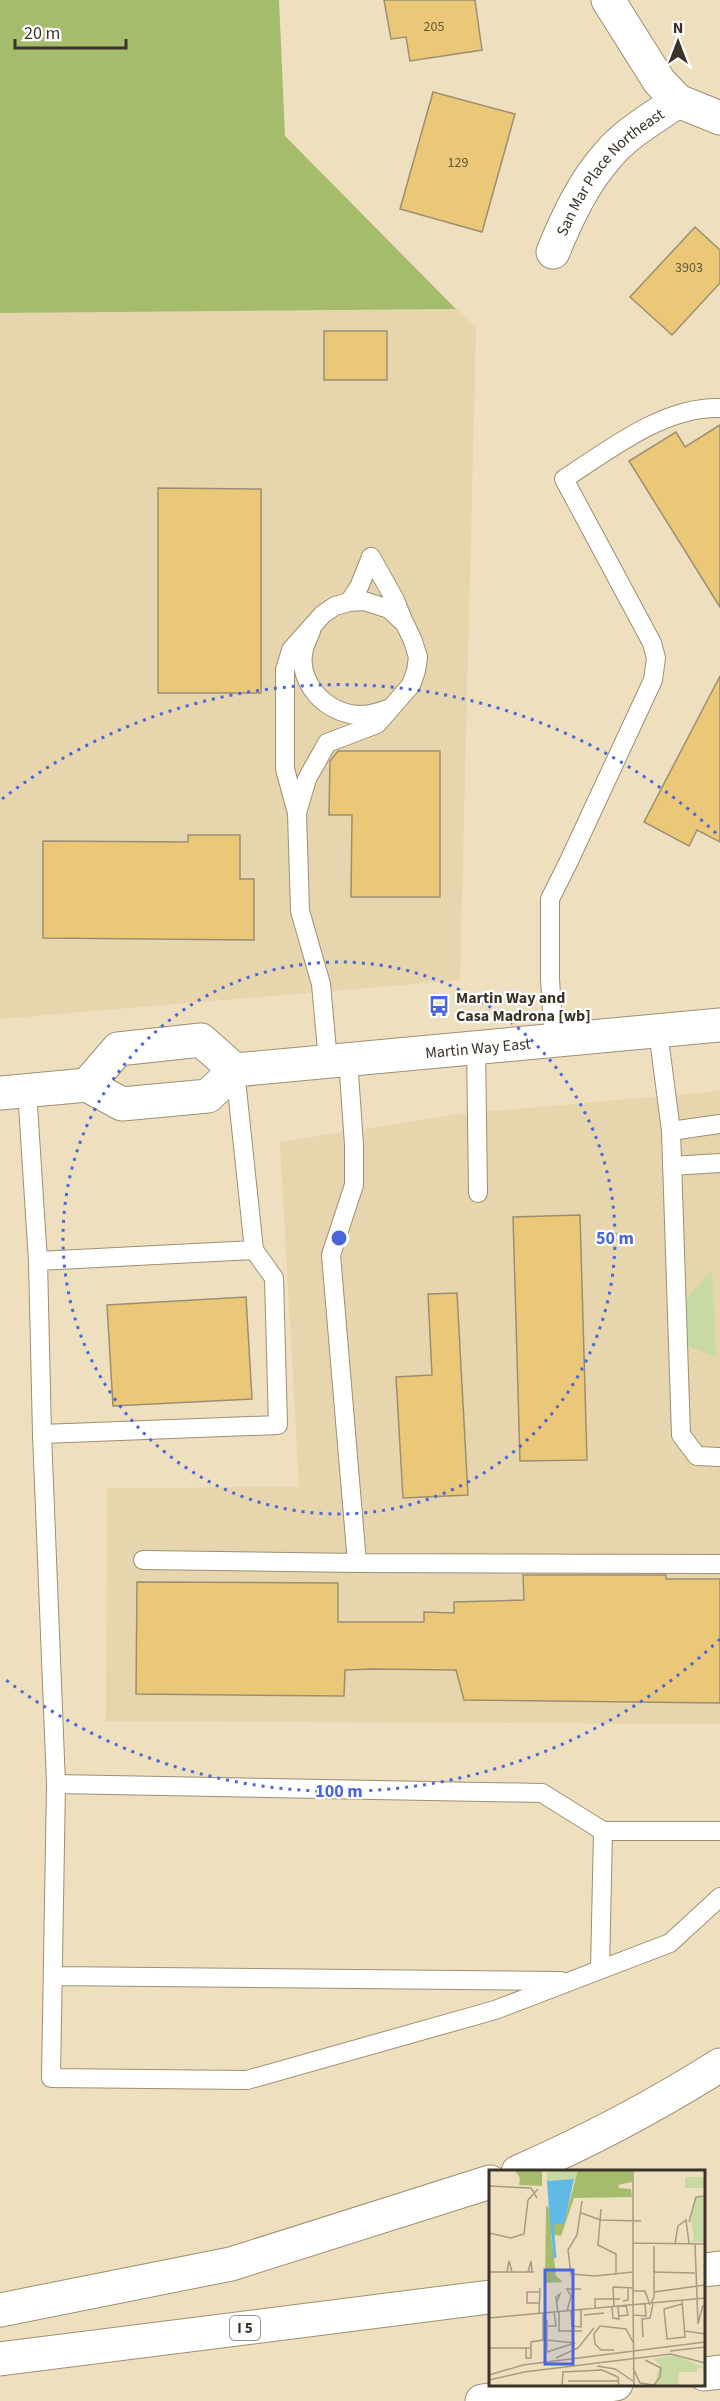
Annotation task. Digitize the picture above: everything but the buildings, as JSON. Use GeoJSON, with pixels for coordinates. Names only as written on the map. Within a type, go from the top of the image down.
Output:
{"type":"FeatureCollection","features":[{"type":"Feature","properties":{"kind":"main road"},"geometry":{"type":"LineString","coordinates":[[608,0],[659,81],[678,101],[720,118]]}},
{"type":"Feature","properties":{"kind":"main road","name":"San Mar Place Northeast"},"geometry":{"type":"LineString","coordinates":[[553,252],[572,208],[608,154],[678,101]]}},
{"type":"Feature","properties":{"kind":"main road","name":"Martin Way East"},"geometry":{"type":"LineString","coordinates":[[235,1070],[720,1025]]}},
{"type":"Feature","properties":{"kind":"main road"},"geometry":{"type":"LineString","coordinates":[[13,1091],[87,1085],[122,1104],[208,1096],[235,1070],[201,1040],[118,1049],[87,1085]]}},
{"type":"Feature","properties":{"kind":"main road"},"geometry":{"type":"LineString","coordinates":[[522,2170],[578,2145],[645,2110],[720,2065]]}},
{"type":"Feature","properties":{"kind":"main road"},"geometry":{"type":"LineString","coordinates":[[0,2310],[231,2264],[489,2182]]}},
{"type":"Feature","properties":{"kind":"main road"},"geometry":{"type":"LineString","coordinates":[[705,2270],[720,2268]]}},
{"type":"Feature","properties":{"kind":"main road","name":"I 5"},"geometry":{"type":"LineString","coordinates":[[0,2359],[489,2297]]}},
{"type":"Feature","properties":{"kind":"main road"},"geometry":{"type":"LineString","coordinates":[[705,2374],[720,2372]]}},
{"type":"Feature","properties":{"kind":"main road"},"geometry":{"type":"LineString","coordinates":[[482,2401],[607,2386]]}},
{"type":"Feature","properties":{"kind":"lane"},"geometry":{"type":"LineString","coordinates":[[554,1039],[550,980],[550,899],[653,680],[656,658],[652,643],[564,479],[641,429],[700,407],[720,408]]}},
{"type":"Feature","properties":{"kind":"lane"},"geometry":{"type":"LineString","coordinates":[[297,813],[307,779],[327,743],[376,724],[411,685],[416,671],[418,657],[405,624],[395,600],[371,557],[359,587],[349,602]]}},
{"type":"Feature","properties":{"kind":"lane"},"geometry":{"type":"LineString","coordinates":[[357,1563],[331,1256],[354,1185],[338,1060],[321,984],[300,911],[297,813],[285,769],[285,670],[291,650],[314,624],[329,610],[349,602],[364,601],[389,609],[405,624]]}},
{"type":"Feature","properties":{"kind":"lane"},"geometry":{"type":"LineString","coordinates":[[314,624],[303,649],[306,678],[314,693],[327,705],[343,713],[371,715],[390,708]]}},
{"type":"Feature","properties":{"kind":"lane"},"geometry":{"type":"LineString","coordinates":[[658,1030],[671,1131],[681,1435],[697,1456],[720,1457]]}},
{"type":"Feature","properties":{"kind":"lane"},"geometry":{"type":"LineString","coordinates":[[476,1047],[478,1193]]}},
{"type":"Feature","properties":{"kind":"lane"},"geometry":{"type":"LineString","coordinates":[[42,1434],[278,1425],[274,1278],[254,1250],[235,1070]]}},
{"type":"Feature","properties":{"kind":"lane"},"geometry":{"type":"LineString","coordinates":[[13,1091],[38,1261],[42,1434],[56,1784],[51,2078],[247,2080],[495,2010],[670,1943],[720,1897]]}},
{"type":"Feature","properties":{"kind":"lane"},"geometry":{"type":"LineString","coordinates":[[671,1131],[720,1124]]}},
{"type":"Feature","properties":{"kind":"lane"},"geometry":{"type":"LineString","coordinates":[[672,1166],[720,1163]]}},
{"type":"Feature","properties":{"kind":"lane"},"geometry":{"type":"LineString","coordinates":[[38,1261],[254,1250]]}},
{"type":"Feature","properties":{"kind":"lane"},"geometry":{"type":"LineString","coordinates":[[143,1560],[357,1563],[720,1563]]}},
{"type":"Feature","properties":{"kind":"lane"},"geometry":{"type":"LineString","coordinates":[[56,1784],[542,1793],[603,1831],[720,1831]]}},
{"type":"Feature","properties":{"kind":"lane"},"geometry":{"type":"LineString","coordinates":[[600,1970],[603,1831]]}},
{"type":"Feature","properties":{"kind":"lane"},"geometry":{"type":"LineString","coordinates":[[53,1976],[571,1981]]}},
{"type":"Feature","properties":{"kind":"shaded area"},"geometry":{"type":"Polygon","coordinates":[[[456,309],[476,329],[460,980],[0,1019],[0,313],[456,309]]]}},
{"type":"Feature","properties":{"kind":"shaded area"},"geometry":{"type":"Polygon","coordinates":[[[720,1091],[720,1724],[106,1721],[107,1488],[299,1487],[280,1142],[461,1114],[720,1091]]]}},
{"type":"Feature","properties":{"kind":"green space"},"geometry":{"type":"Polygon","coordinates":[[[0,0],[279,0],[285,136],[456,309],[0,313],[0,0]]]}},
{"type":"Feature","properties":{"kind":"green space"},"geometry":{"type":"Polygon","coordinates":[[[712,1270],[716,1357],[674,1341],[673,1313],[712,1270]]]}},
{"type":"Feature","properties":{"kind":"place","name":"Martin Way and Casa Madrona [wb]"},"geometry":{"type":"Point","coordinates":[439,1006]}}]}
